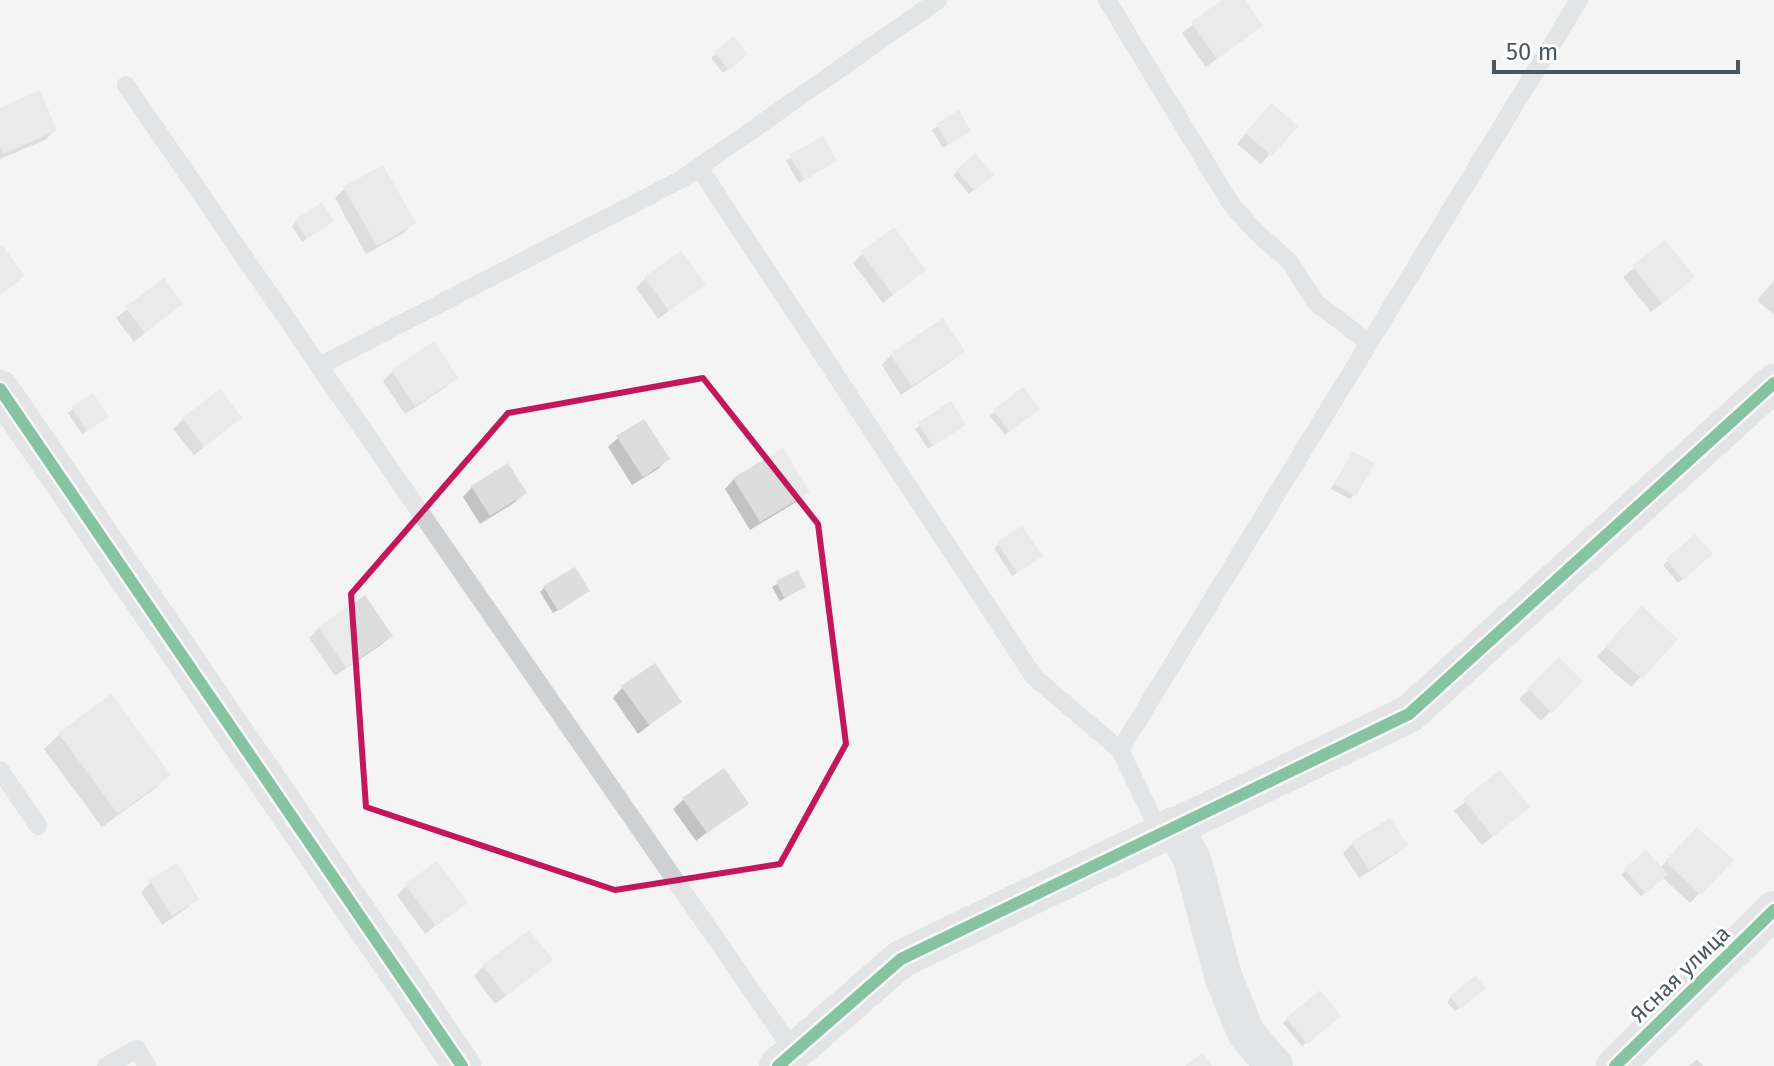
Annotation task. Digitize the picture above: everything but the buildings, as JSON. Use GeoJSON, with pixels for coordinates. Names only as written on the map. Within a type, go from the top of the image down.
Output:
{"type":"FeatureCollection","features":[{"type":"Feature","properties":{"kind":"street"},"geometry":{"type":"LineString","coordinates":[[786,1060],[901,959],[1409,714],[1774,383]]}},
{"type":"Feature","properties":{"kind":"street"},"geometry":{"type":"LineString","coordinates":[[0,389],[462,1066]]}},
{"type":"Feature","properties":{"kind":"street"},"geometry":{"type":"LineString","coordinates":[[1167,830],[1192,859],[1223,976],[1246,1033],[1274,1066]]}},
{"type":"Feature","properties":{"kind":"street","name":"Ясная улица"},"geometry":{"type":"LineString","coordinates":[[1615,1066],[1774,910]]}},
{"type":"Feature","properties":{"kind":"lane"},"geometry":{"type":"LineString","coordinates":[[319,366],[682,179],[938,0]]}},
{"type":"Feature","properties":{"kind":"lane"},"geometry":{"type":"LineString","coordinates":[[1107,0],[1231,204],[1255,231],[1290,262],[1315,302],[1368,342]]}},
{"type":"Feature","properties":{"kind":"lane"},"geometry":{"type":"LineString","coordinates":[[1120,750],[1579,0]]}},
{"type":"Feature","properties":{"kind":"lane"},"geometry":{"type":"LineString","coordinates":[[126,85],[786,1060]]}},
{"type":"Feature","properties":{"kind":"lane"},"geometry":{"type":"LineString","coordinates":[[699,167],[1034,677],[1120,750],[1167,830]]}},
{"type":"Feature","properties":{"kind":"lane"},"geometry":{"type":"LineString","coordinates":[[0,770],[38,826]]}},
{"type":"Feature","properties":{"kind":"lane"},"geometry":{"type":"LineString","coordinates":[[106,1066],[137,1049],[147,1066]]}},
{"type":"Feature","properties":{"kind":"highlighted area"},"geometry":{"type":"Polygon","coordinates":[[[703,378],[818,524],[846,744],[780,864],[615,890],[366,807],[351,594],[508,413],[703,378]]]}},
{"type":"Feature","properties":{"kind":"cycle path"},"geometry":{"type":"LineString","coordinates":[[778,1066],[901,959],[1409,714],[1774,383]]}},
{"type":"Feature","properties":{"kind":"cycle path"},"geometry":{"type":"LineString","coordinates":[[0,389],[462,1066]]}},
{"type":"Feature","properties":{"kind":"cycle path"},"geometry":{"type":"LineString","coordinates":[[1615,1066],[1774,910]]}}]}
